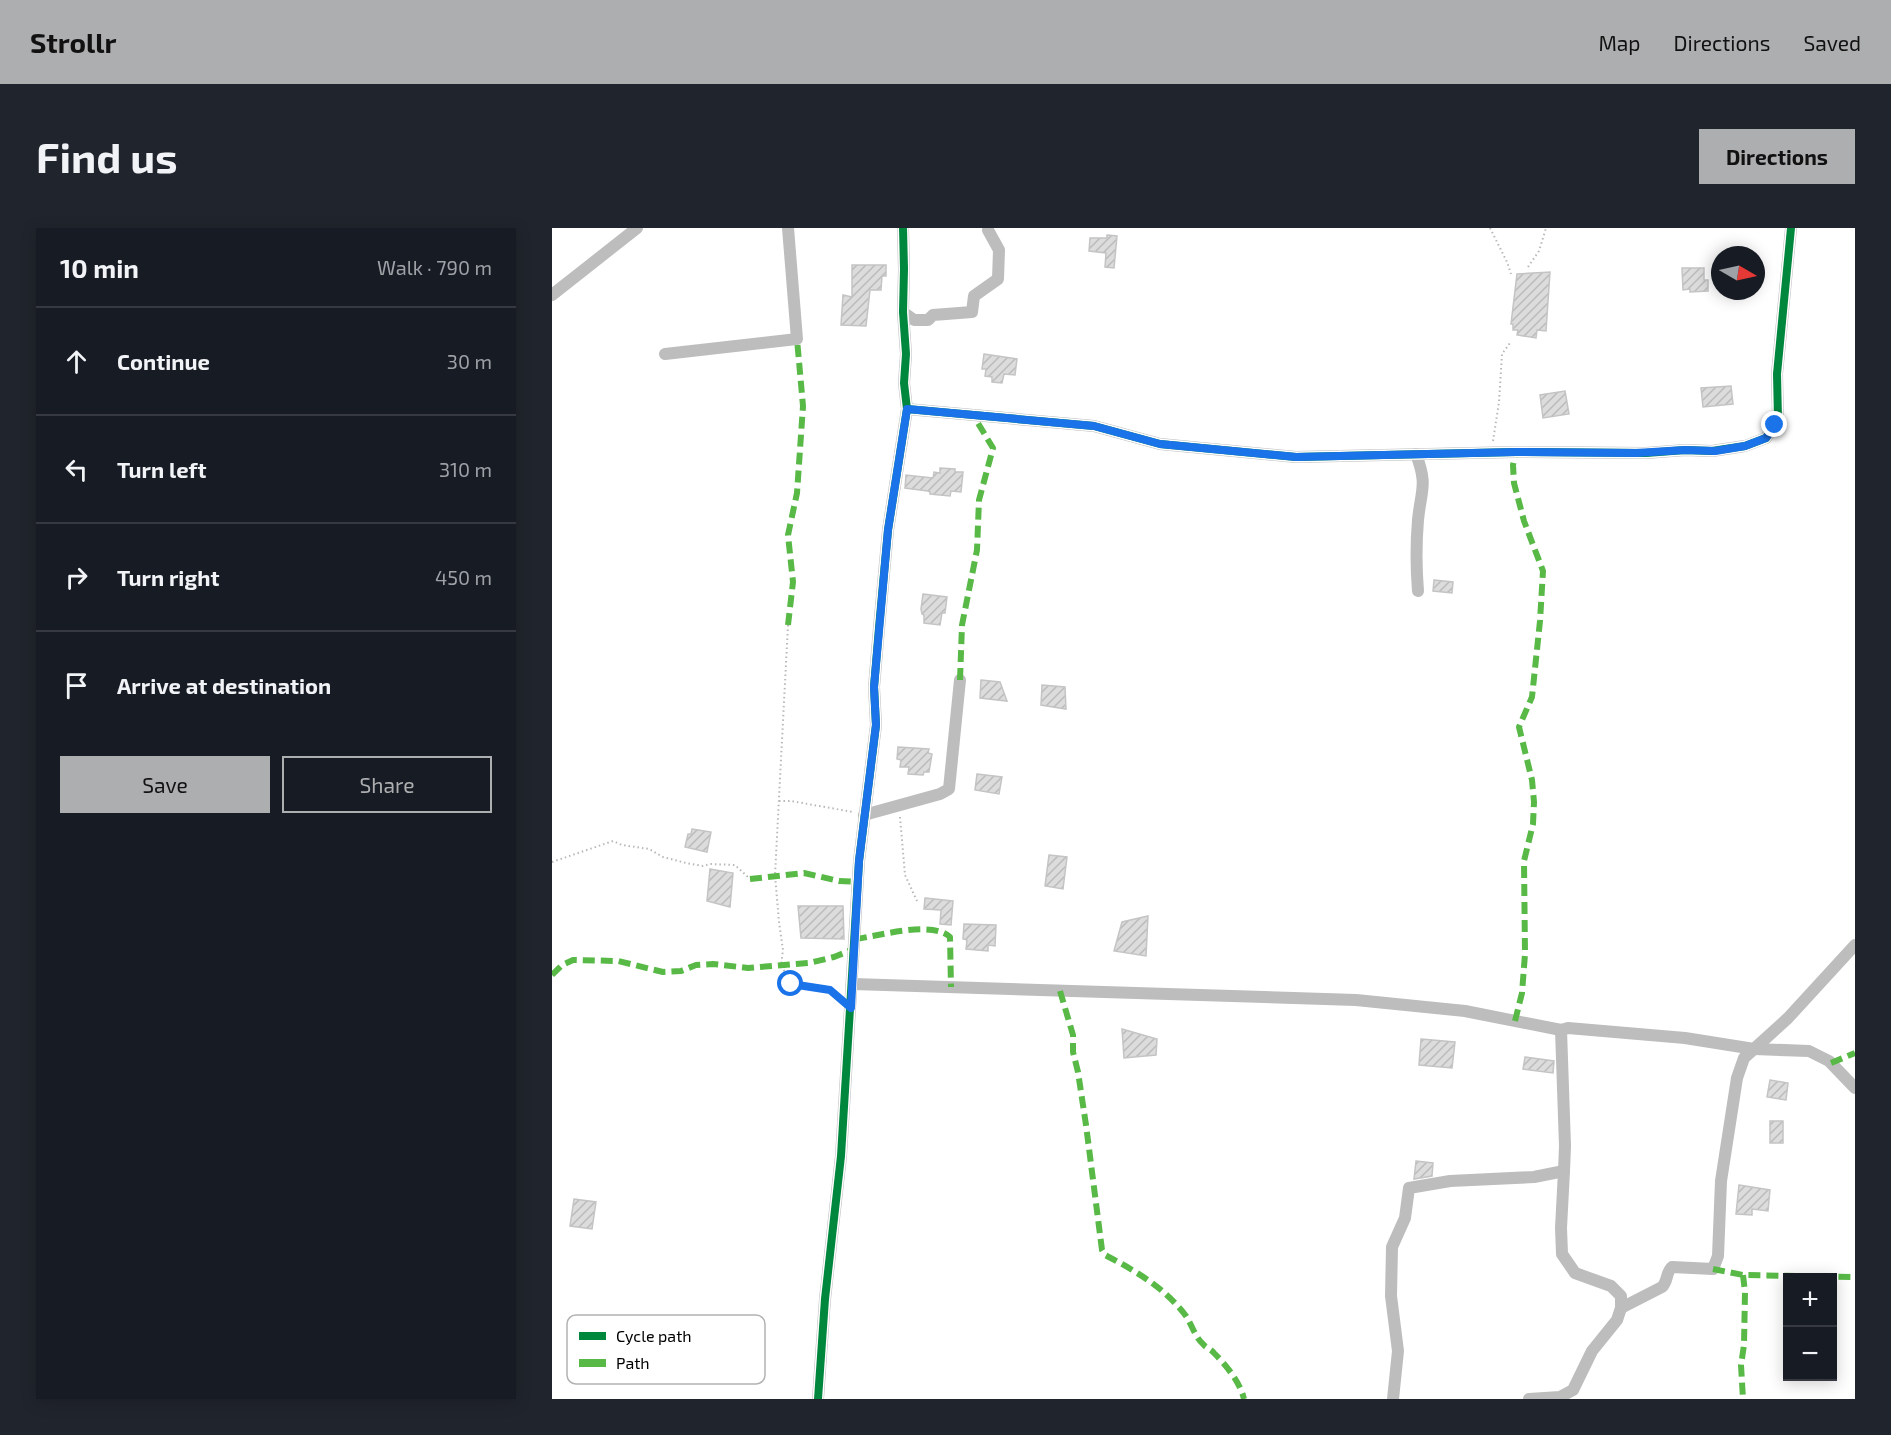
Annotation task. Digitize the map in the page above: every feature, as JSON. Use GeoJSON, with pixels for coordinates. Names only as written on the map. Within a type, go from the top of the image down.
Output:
{"type":"FeatureCollection","features":[{"type":"Feature","properties":{"kind":"street"},"geometry":{"type":"LineString","coordinates":[[552,295],[637,228]]}},
{"type":"Feature","properties":{"kind":"street"},"geometry":{"type":"LineString","coordinates":[[665,354],[797,339],[788,228]]}},
{"type":"Feature","properties":{"kind":"street"},"geometry":{"type":"LineString","coordinates":[[818,1399],[825,1299],[841,1156],[859,861],[876,725],[874,687],[888,530],[907,409],[904,383],[906,354],[903,312],[903,228]]}},
{"type":"Feature","properties":{"kind":"street"},"geometry":{"type":"LineString","coordinates":[[907,409],[1094,426],[1160,444],[1296,457],[1712,451],[1745,446],[1766,438],[1778,419],[1777,374],[1791,228]]}},
{"type":"Feature","properties":{"kind":"street"},"geometry":{"type":"LineString","coordinates":[[903,312],[914,320],[928,320],[933,315],[972,312],[974,296],[998,279],[999,250],[988,230]]}},
{"type":"Feature","properties":{"kind":"street"},"geometry":{"type":"LineString","coordinates":[[1416,454],[1424,483],[1415,560],[1418,591]]}},
{"type":"Feature","properties":{"kind":"street"},"geometry":{"type":"LineString","coordinates":[[864,814],[940,795],[949,789],[960,680]]}},
{"type":"Feature","properties":{"kind":"street"},"geometry":{"type":"LineString","coordinates":[[1621,1308],[1662,1287],[1672,1267],[1713,1269],[1716,1265],[1721,1181],[1737,1078],[1744,1058],[1788,1018],[1855,945]]}},
{"type":"Feature","properties":{"kind":"street"},"geometry":{"type":"LineString","coordinates":[[853,984],[1356,1000],[1465,1011],[1561,1030],[1568,1028],[1685,1038],[1754,1049],[1809,1051],[1829,1061],[1855,1089]]}},
{"type":"Feature","properties":{"kind":"street"},"geometry":{"type":"LineString","coordinates":[[1529,1399],[1560,1397],[1573,1390],[1592,1351],[1617,1320],[1621,1308],[1621,1296],[1611,1286],[1575,1273],[1562,1254],[1565,1146],[1561,1030]]}},
{"type":"Feature","properties":{"kind":"street"},"geometry":{"type":"LineString","coordinates":[[1393,1399],[1398,1351],[1391,1296],[1392,1247],[1406,1218],[1409,1188],[1450,1181],[1534,1177],[1564,1171]]}},
{"type":"Feature","properties":{"kind":"path"},"geometry":{"type":"LineString","coordinates":[[1490,228],[1511,274]]}},
{"type":"Feature","properties":{"kind":"path"},"geometry":{"type":"LineString","coordinates":[[1527,267],[1539,251],[1546,228]]}},
{"type":"Feature","properties":{"kind":"path"},"geometry":{"type":"LineString","coordinates":[[1491,453],[1499,402],[1502,354],[1510,343]]}},
{"type":"Feature","properties":{"kind":"path"},"geometry":{"type":"LineString","coordinates":[[788,625],[775,875],[783,950],[781,965],[791,984],[830,990],[851,1008]]}},
{"type":"Feature","properties":{"kind":"path"},"geometry":{"type":"LineString","coordinates":[[778,801],[791,801],[864,814]]}},
{"type":"Feature","properties":{"kind":"path"},"geometry":{"type":"LineString","coordinates":[[900,805],[905,875],[917,901]]}},
{"type":"Feature","properties":{"kind":"path"},"geometry":{"type":"LineString","coordinates":[[552,862],[613,841],[622,845],[649,849],[663,857],[686,863],[704,866],[710,864],[735,865],[750,879]]}},
{"type":"Feature","properties":{"kind":"building"},"geometry":{"type":"Polygon","coordinates":[[[1107,235],[1117,236],[1114,268],[1105,267],[1106,253],[1089,251],[1090,238],[1107,238],[1107,235]]]}},
{"type":"Feature","properties":{"kind":"building"},"geometry":{"type":"Polygon","coordinates":[[[852,265],[886,265],[886,276],[882,276],[881,290],[870,290],[866,326],[841,325],[843,295],[852,297],[852,265]]]}},
{"type":"Feature","properties":{"kind":"building"},"geometry":{"type":"Polygon","coordinates":[[[1682,268],[1704,268],[1704,280],[1708,280],[1708,291],[1683,290],[1682,268]]]}},
{"type":"Feature","properties":{"kind":"building"},"geometry":{"type":"Polygon","coordinates":[[[1550,272],[1546,331],[1537,330],[1536,338],[1517,335],[1518,330],[1513,330],[1513,324],[1511,324],[1517,274],[1550,272]]]}},
{"type":"Feature","properties":{"kind":"building"},"geometry":{"type":"Polygon","coordinates":[[[984,354],[1017,359],[1015,375],[1004,374],[1002,383],[992,382],[992,377],[985,376],[986,369],[982,369],[984,354]]]}},
{"type":"Feature","properties":{"kind":"building"},"geometry":{"type":"Polygon","coordinates":[[[1731,386],[1733,404],[1703,407],[1701,388],[1731,386]]]}},
{"type":"Feature","properties":{"kind":"building"},"geometry":{"type":"Polygon","coordinates":[[[1565,391],[1569,414],[1543,418],[1540,395],[1565,391]]]}},
{"type":"Feature","properties":{"kind":"building"},"geometry":{"type":"Polygon","coordinates":[[[940,468],[963,472],[961,492],[951,491],[950,496],[905,488],[906,475],[933,478],[934,472],[940,473],[940,468]]]}},
{"type":"Feature","properties":{"kind":"building"},"geometry":{"type":"Polygon","coordinates":[[[1434,580],[1453,582],[1452,593],[1433,591],[1434,580]]]}},
{"type":"Feature","properties":{"kind":"building"},"geometry":{"type":"Polygon","coordinates":[[[923,594],[947,597],[945,613],[942,613],[940,625],[924,623],[921,609],[923,594]]]}},
{"type":"Feature","properties":{"kind":"building"},"geometry":{"type":"Polygon","coordinates":[[[981,680],[1000,682],[1007,701],[980,698],[981,680]]]}},
{"type":"Feature","properties":{"kind":"building"},"geometry":{"type":"Polygon","coordinates":[[[1042,685],[1065,687],[1066,709],[1041,705],[1042,685]]]}},
{"type":"Feature","properties":{"kind":"building"},"geometry":{"type":"Polygon","coordinates":[[[898,747],[929,749],[928,753],[932,754],[929,772],[924,772],[923,775],[908,774],[909,767],[900,767],[901,760],[897,759],[898,747]]]}},
{"type":"Feature","properties":{"kind":"building"},"geometry":{"type":"Polygon","coordinates":[[[977,774],[1002,777],[999,794],[975,790],[977,774]]]}},
{"type":"Feature","properties":{"kind":"building"},"geometry":{"type":"Polygon","coordinates":[[[692,829],[711,832],[707,852],[685,847],[688,834],[691,834],[692,829]]]}},
{"type":"Feature","properties":{"kind":"building"},"geometry":{"type":"Polygon","coordinates":[[[1049,855],[1067,857],[1063,889],[1045,886],[1049,855]]]}},
{"type":"Feature","properties":{"kind":"building"},"geometry":{"type":"Polygon","coordinates":[[[710,869],[733,873],[730,907],[707,901],[710,869]]]}},
{"type":"Feature","properties":{"kind":"building"},"geometry":{"type":"Polygon","coordinates":[[[925,898],[953,901],[951,925],[940,924],[941,910],[924,909],[925,898]]]}},
{"type":"Feature","properties":{"kind":"building"},"geometry":{"type":"Polygon","coordinates":[[[798,906],[843,906],[844,939],[801,938],[798,906]]]}},
{"type":"Feature","properties":{"kind":"building"},"geometry":{"type":"Polygon","coordinates":[[[1148,916],[1146,956],[1114,951],[1122,922],[1148,916]]]}},
{"type":"Feature","properties":{"kind":"building"},"geometry":{"type":"Polygon","coordinates":[[[964,924],[996,925],[995,946],[988,945],[988,951],[966,949],[967,940],[963,939],[964,924]]]}},
{"type":"Feature","properties":{"kind":"building"},"geometry":{"type":"Polygon","coordinates":[[[1122,1029],[1157,1039],[1156,1055],[1124,1058],[1122,1029]]]}},
{"type":"Feature","properties":{"kind":"building"},"geometry":{"type":"Polygon","coordinates":[[[1421,1039],[1455,1042],[1452,1068],[1419,1065],[1421,1039]]]}},
{"type":"Feature","properties":{"kind":"building"},"geometry":{"type":"Polygon","coordinates":[[[1525,1057],[1554,1061],[1553,1073],[1523,1069],[1525,1057]]]}},
{"type":"Feature","properties":{"kind":"building"},"geometry":{"type":"Polygon","coordinates":[[[1770,1080],[1788,1083],[1786,1100],[1767,1097],[1770,1080]]]}},
{"type":"Feature","properties":{"kind":"building"},"geometry":{"type":"Polygon","coordinates":[[[1770,1121],[1783,1121],[1783,1143],[1770,1143],[1770,1121]]]}},
{"type":"Feature","properties":{"kind":"building"},"geometry":{"type":"Polygon","coordinates":[[[1416,1161],[1433,1163],[1432,1176],[1414,1179],[1416,1161]]]}},
{"type":"Feature","properties":{"kind":"building"},"geometry":{"type":"Polygon","coordinates":[[[1739,1185],[1770,1190],[1768,1211],[1752,1209],[1752,1215],[1736,1214],[1739,1185]]]}},
{"type":"Feature","properties":{"kind":"building"},"geometry":{"type":"Polygon","coordinates":[[[574,1199],[596,1202],[592,1229],[570,1226],[574,1199]]]}},
{"type":"Feature","properties":{"kind":"marked path"},"geometry":{"type":"LineString","coordinates":[[788,625],[793,582],[788,535],[797,493],[803,406],[797,339]]}},
{"type":"Feature","properties":{"kind":"marked path"},"geometry":{"type":"LineString","coordinates":[[960,680],[962,625],[977,550],[979,500],[993,448],[973,415]]}},
{"type":"Feature","properties":{"kind":"marked path"},"geometry":{"type":"LineString","coordinates":[[1515,1021],[1522,993],[1525,954],[1524,861],[1533,824],[1534,802],[1532,780],[1519,727],[1532,697],[1543,571],[1524,521],[1514,483],[1513,465],[1516,452]]}},
{"type":"Feature","properties":{"kind":"marked path"},"geometry":{"type":"LineString","coordinates":[[750,879],[804,873],[839,881],[858,882]]}},
{"type":"Feature","properties":{"kind":"marked path"},"geometry":{"type":"LineString","coordinates":[[855,939],[918,929],[941,932],[950,937],[951,987]]}},
{"type":"Feature","properties":{"kind":"marked path"},"geometry":{"type":"LineString","coordinates":[[552,975],[562,965],[573,960],[618,961],[663,972],[681,971],[696,965],[713,964],[748,968],[809,963],[854,949]]}},
{"type":"Feature","properties":{"kind":"marked path"},"geometry":{"type":"LineString","coordinates":[[1060,991],[1073,1035],[1073,1052],[1086,1125],[1102,1250],[1105,1255],[1149,1281],[1178,1306],[1200,1341],[1232,1374],[1244,1399]]}},
{"type":"Feature","properties":{"kind":"marked path"},"geometry":{"type":"LineString","coordinates":[[1831,1063],[1855,1053]]}},
{"type":"Feature","properties":{"kind":"marked path"},"geometry":{"type":"LineString","coordinates":[[1713,1269],[1743,1275],[1855,1277]]}},
{"type":"Feature","properties":{"kind":"marked path"},"geometry":{"type":"LineString","coordinates":[[1743,1275],[1745,1292],[1744,1345],[1741,1365],[1743,1399]]}},
{"type":"Feature","properties":{"kind":"cycle path"},"geometry":{"type":"LineString","coordinates":[[818,1399],[825,1299],[841,1156],[859,861],[876,725],[874,687],[879,628],[888,530],[907,409],[904,383],[906,354],[903,312],[903,228]]}},
{"type":"Feature","properties":{"kind":"cycle path"},"geometry":{"type":"LineString","coordinates":[[907,409],[1094,426],[1160,444],[1296,457],[1516,452],[1646,453],[1685,450],[1712,451],[1745,446],[1766,438],[1778,419],[1777,374],[1791,228]]}},
{"type":"Feature","properties":{"kind":"route"},"geometry":{"type":"LineString","coordinates":[[791,984],[830,990],[851,1008],[859,861],[876,725],[874,687],[888,530],[907,409],[1094,426],[1160,444],[1296,457],[1516,452],[1715,451],[1734,446],[1745,446],[1766,438],[1775,425]]}}]}
